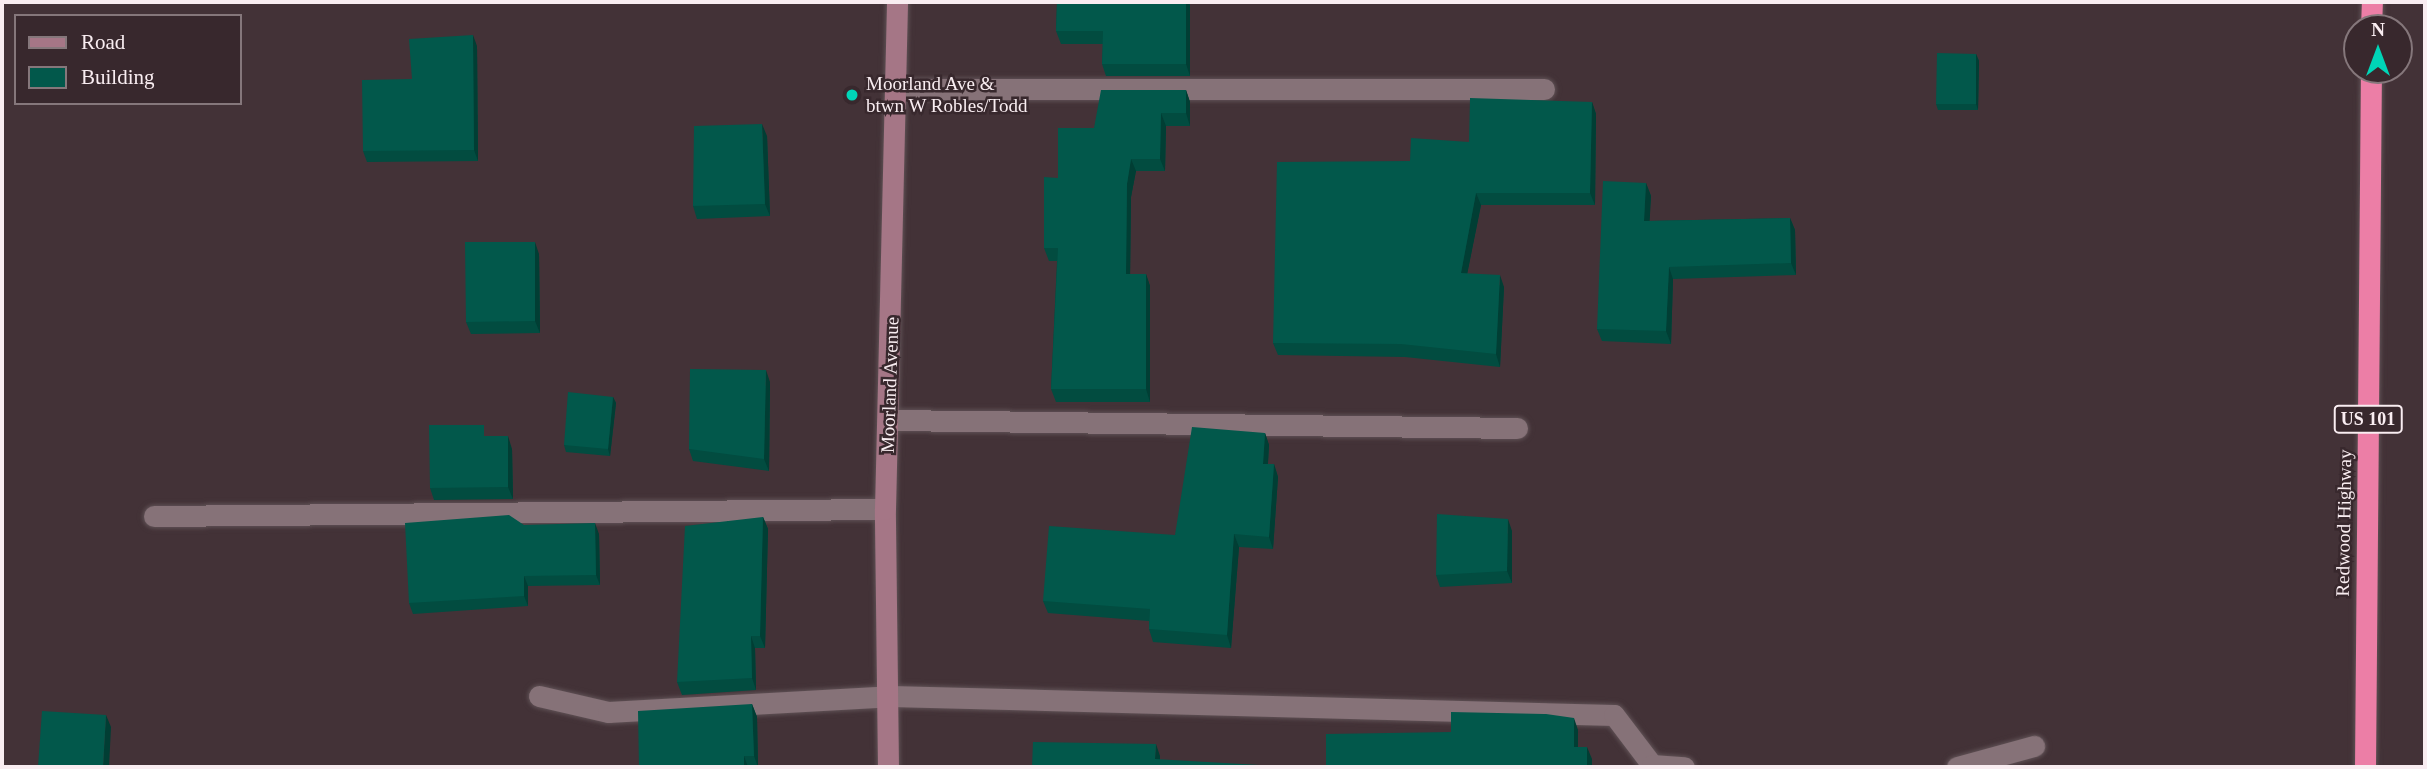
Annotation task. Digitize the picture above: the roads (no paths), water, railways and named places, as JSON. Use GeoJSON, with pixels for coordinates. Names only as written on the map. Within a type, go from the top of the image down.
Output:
{"type":"FeatureCollection","features":[{"type":"Feature","properties":{"kind":"highway","name":"Redwood Highway"},"geometry":{"type":"LineString","coordinates":[[2365,767],[2371,84]]}},
{"type":"Feature","properties":{"kind":"street","name":"Moorland Avenue"},"geometry":{"type":"LineString","coordinates":[[888,767],[890,696],[885,509],[891,420],[897,2]]}},
{"type":"Feature","properties":{"kind":"lane"},"geometry":{"type":"LineString","coordinates":[[895,89],[1544,89]]}},
{"type":"Feature","properties":{"kind":"lane"},"geometry":{"type":"LineString","coordinates":[[891,420],[1517,428]]}},
{"type":"Feature","properties":{"kind":"lane"},"geometry":{"type":"LineString","coordinates":[[154,516],[885,509]]}},
{"type":"Feature","properties":{"kind":"lane"},"geometry":{"type":"LineString","coordinates":[[539,696],[608,712],[890,696],[1615,715],[1652,765],[1684,767]]}},
{"type":"Feature","properties":{"kind":"lane"},"geometry":{"type":"LineString","coordinates":[[1957,767],[2034,746]]}},
{"type":"Feature","properties":{"kind":"place","name":"Moorland Ave & btwn W Robles/Todd"},"geometry":{"type":"Point","coordinates":[852,95]}}]}
